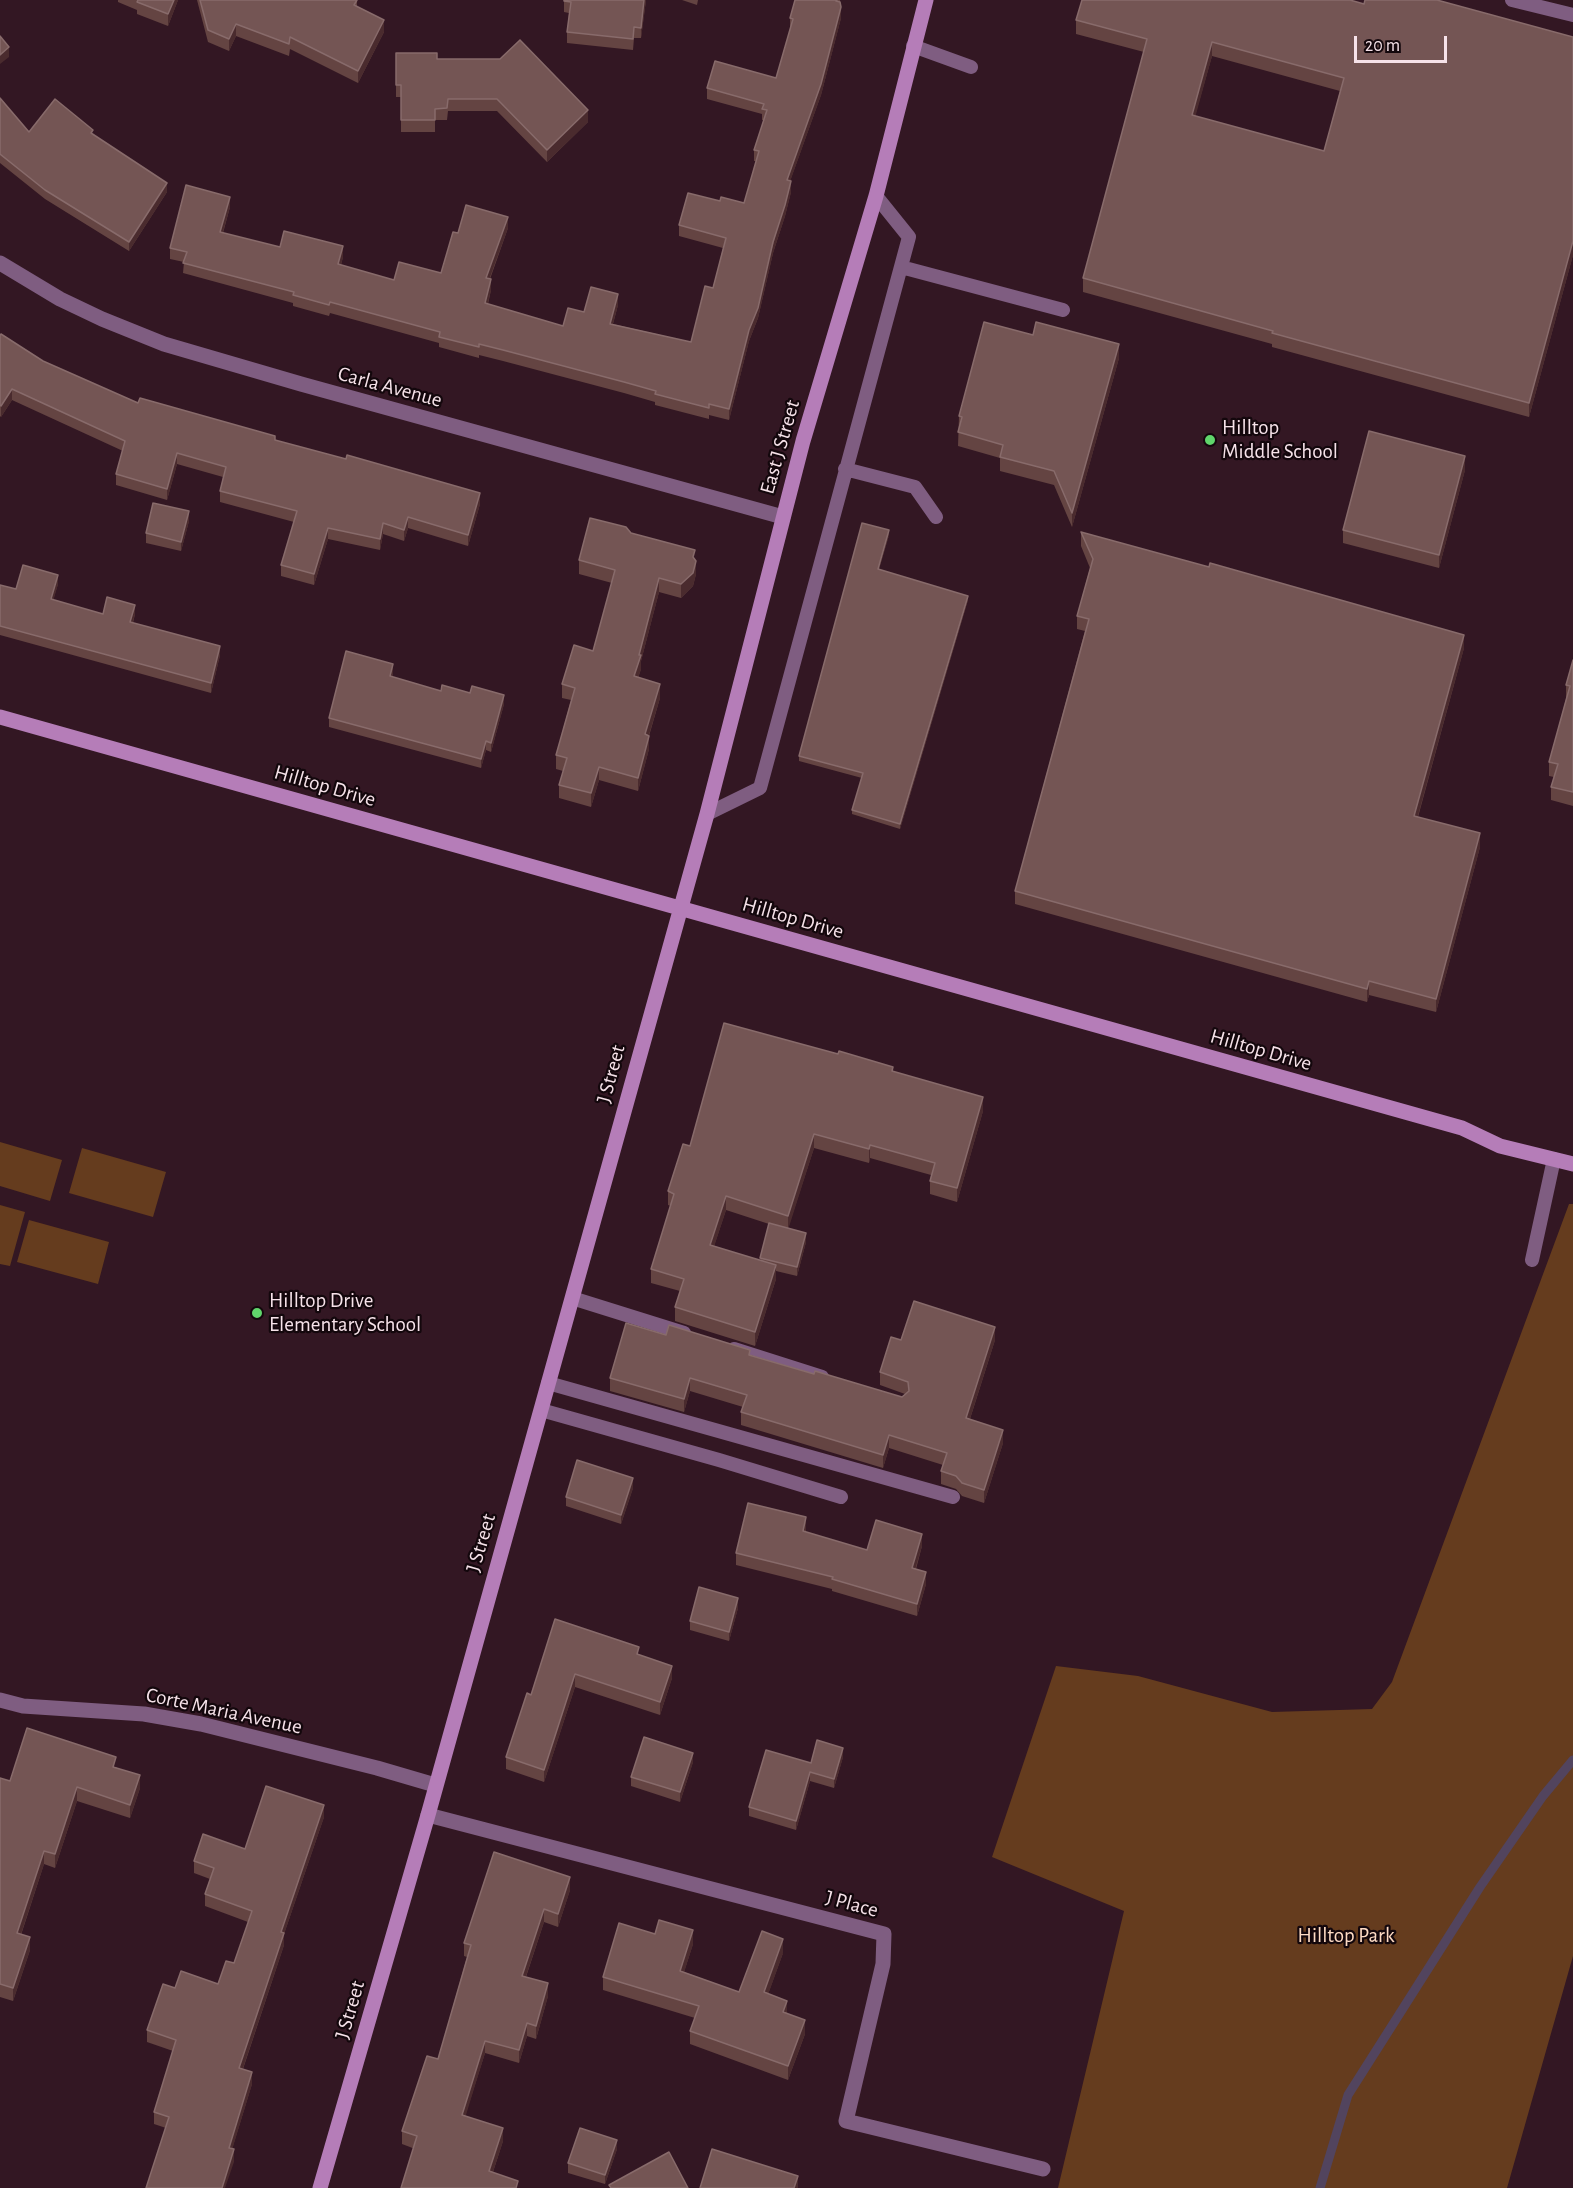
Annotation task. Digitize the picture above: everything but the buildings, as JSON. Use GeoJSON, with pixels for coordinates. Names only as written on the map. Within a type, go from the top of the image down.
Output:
{"type":"FeatureCollection","features":[{"type":"Feature","properties":{"kind":"street","name":"East J Street"},"geometry":{"type":"LineString","coordinates":[[679,907],[707,814],[803,441],[876,196],[926,0]]}},
{"type":"Feature","properties":{"kind":"street","name":"Carla Avenue"},"geometry":{"type":"LineString","coordinates":[[0,263],[60,299],[164,344],[783,517]]}},
{"type":"Feature","properties":{"kind":"street","name":"Hilltop Drive"},"geometry":{"type":"LineString","coordinates":[[0,717],[1461,1128],[1500,1146],[1573,1164]]}},
{"type":"Feature","properties":{"kind":"street","name":"J Street"},"geometry":{"type":"LineString","coordinates":[[320,2188],[428,1815],[679,907]]}},
{"type":"Feature","properties":{"kind":"street","name":"Corte Maria Avenue"},"geometry":{"type":"LineString","coordinates":[[0,1700],[23,1706],[144,1714],[201,1724],[377,1768],[435,1785]]}},
{"type":"Feature","properties":{"kind":"street","name":"J Place"},"geometry":{"type":"LineString","coordinates":[[428,1815],[884,1934],[883,1964],[846,2121],[1043,2169]]}},
{"type":"Feature","properties":{"kind":"lane"},"geometry":{"type":"LineString","coordinates":[[1512,0],[1573,15]]}},
{"type":"Feature","properties":{"kind":"lane"},"geometry":{"type":"LineString","coordinates":[[913,46],[971,67]]}},
{"type":"Feature","properties":{"kind":"lane"},"geometry":{"type":"LineString","coordinates":[[707,814],[760,788],[909,237],[876,196]]}},
{"type":"Feature","properties":{"kind":"lane"},"geometry":{"type":"LineString","coordinates":[[901,267],[1063,310]]}},
{"type":"Feature","properties":{"kind":"lane"},"geometry":{"type":"LineString","coordinates":[[845,469],[915,487],[936,517]]}},
{"type":"Feature","properties":{"kind":"lane"},"geometry":{"type":"LineString","coordinates":[[1532,1260],[1554,1159]]}},
{"type":"Feature","properties":{"kind":"lane"},"geometry":{"type":"LineString","coordinates":[[572,1298],[696,1337]]}},
{"type":"Feature","properties":{"kind":"lane"},"geometry":{"type":"LineString","coordinates":[[719,1344],[832,1380]]}},
{"type":"Feature","properties":{"kind":"lane"},"geometry":{"type":"LineString","coordinates":[[548,1383],[953,1497]]}},
{"type":"Feature","properties":{"kind":"lane"},"geometry":{"type":"LineString","coordinates":[[541,1410],[841,1497]]}},
{"type":"Feature","properties":{"kind":"green space"},"geometry":{"type":"Polygon","coordinates":[[[0,1142],[62,1160],[50,1201],[0,1186],[0,1142]]]}},
{"type":"Feature","properties":{"kind":"green space"},"geometry":{"type":"Polygon","coordinates":[[[82,1148],[166,1172],[153,1217],[69,1193],[82,1148]]]}},
{"type":"Feature","properties":{"kind":"green space","name":"Hilltop Park"},"geometry":{"type":"Polygon","coordinates":[[[1569,1204],[1573,1204],[1573,1956],[1507,2188],[1058,2188],[1124,1911],[992,1857],[1056,1666],[1138,1676],[1272,1712],[1372,1709],[1392,1682],[1569,1204]]]}},
{"type":"Feature","properties":{"kind":"green space"},"geometry":{"type":"Polygon","coordinates":[[[0,1205],[25,1212],[10,1266],[0,1264],[0,1205]]]}},
{"type":"Feature","properties":{"kind":"green space"},"geometry":{"type":"Polygon","coordinates":[[[29,1220],[109,1242],[98,1284],[17,1262],[29,1220]]]}},
{"type":"Feature","properties":{"kind":"waterway"},"geometry":{"type":"LineString","coordinates":[[1320,2188],[1348,2095],[1480,1887],[1543,1796],[1573,1760]]}},
{"type":"Feature","properties":{"kind":"place","name":"Hilltop Middle School"},"geometry":{"type":"Point","coordinates":[1210,440]}},
{"type":"Feature","properties":{"kind":"place","name":"Hilltop Drive Elementary School"},"geometry":{"type":"Point","coordinates":[257,1313]}}]}
